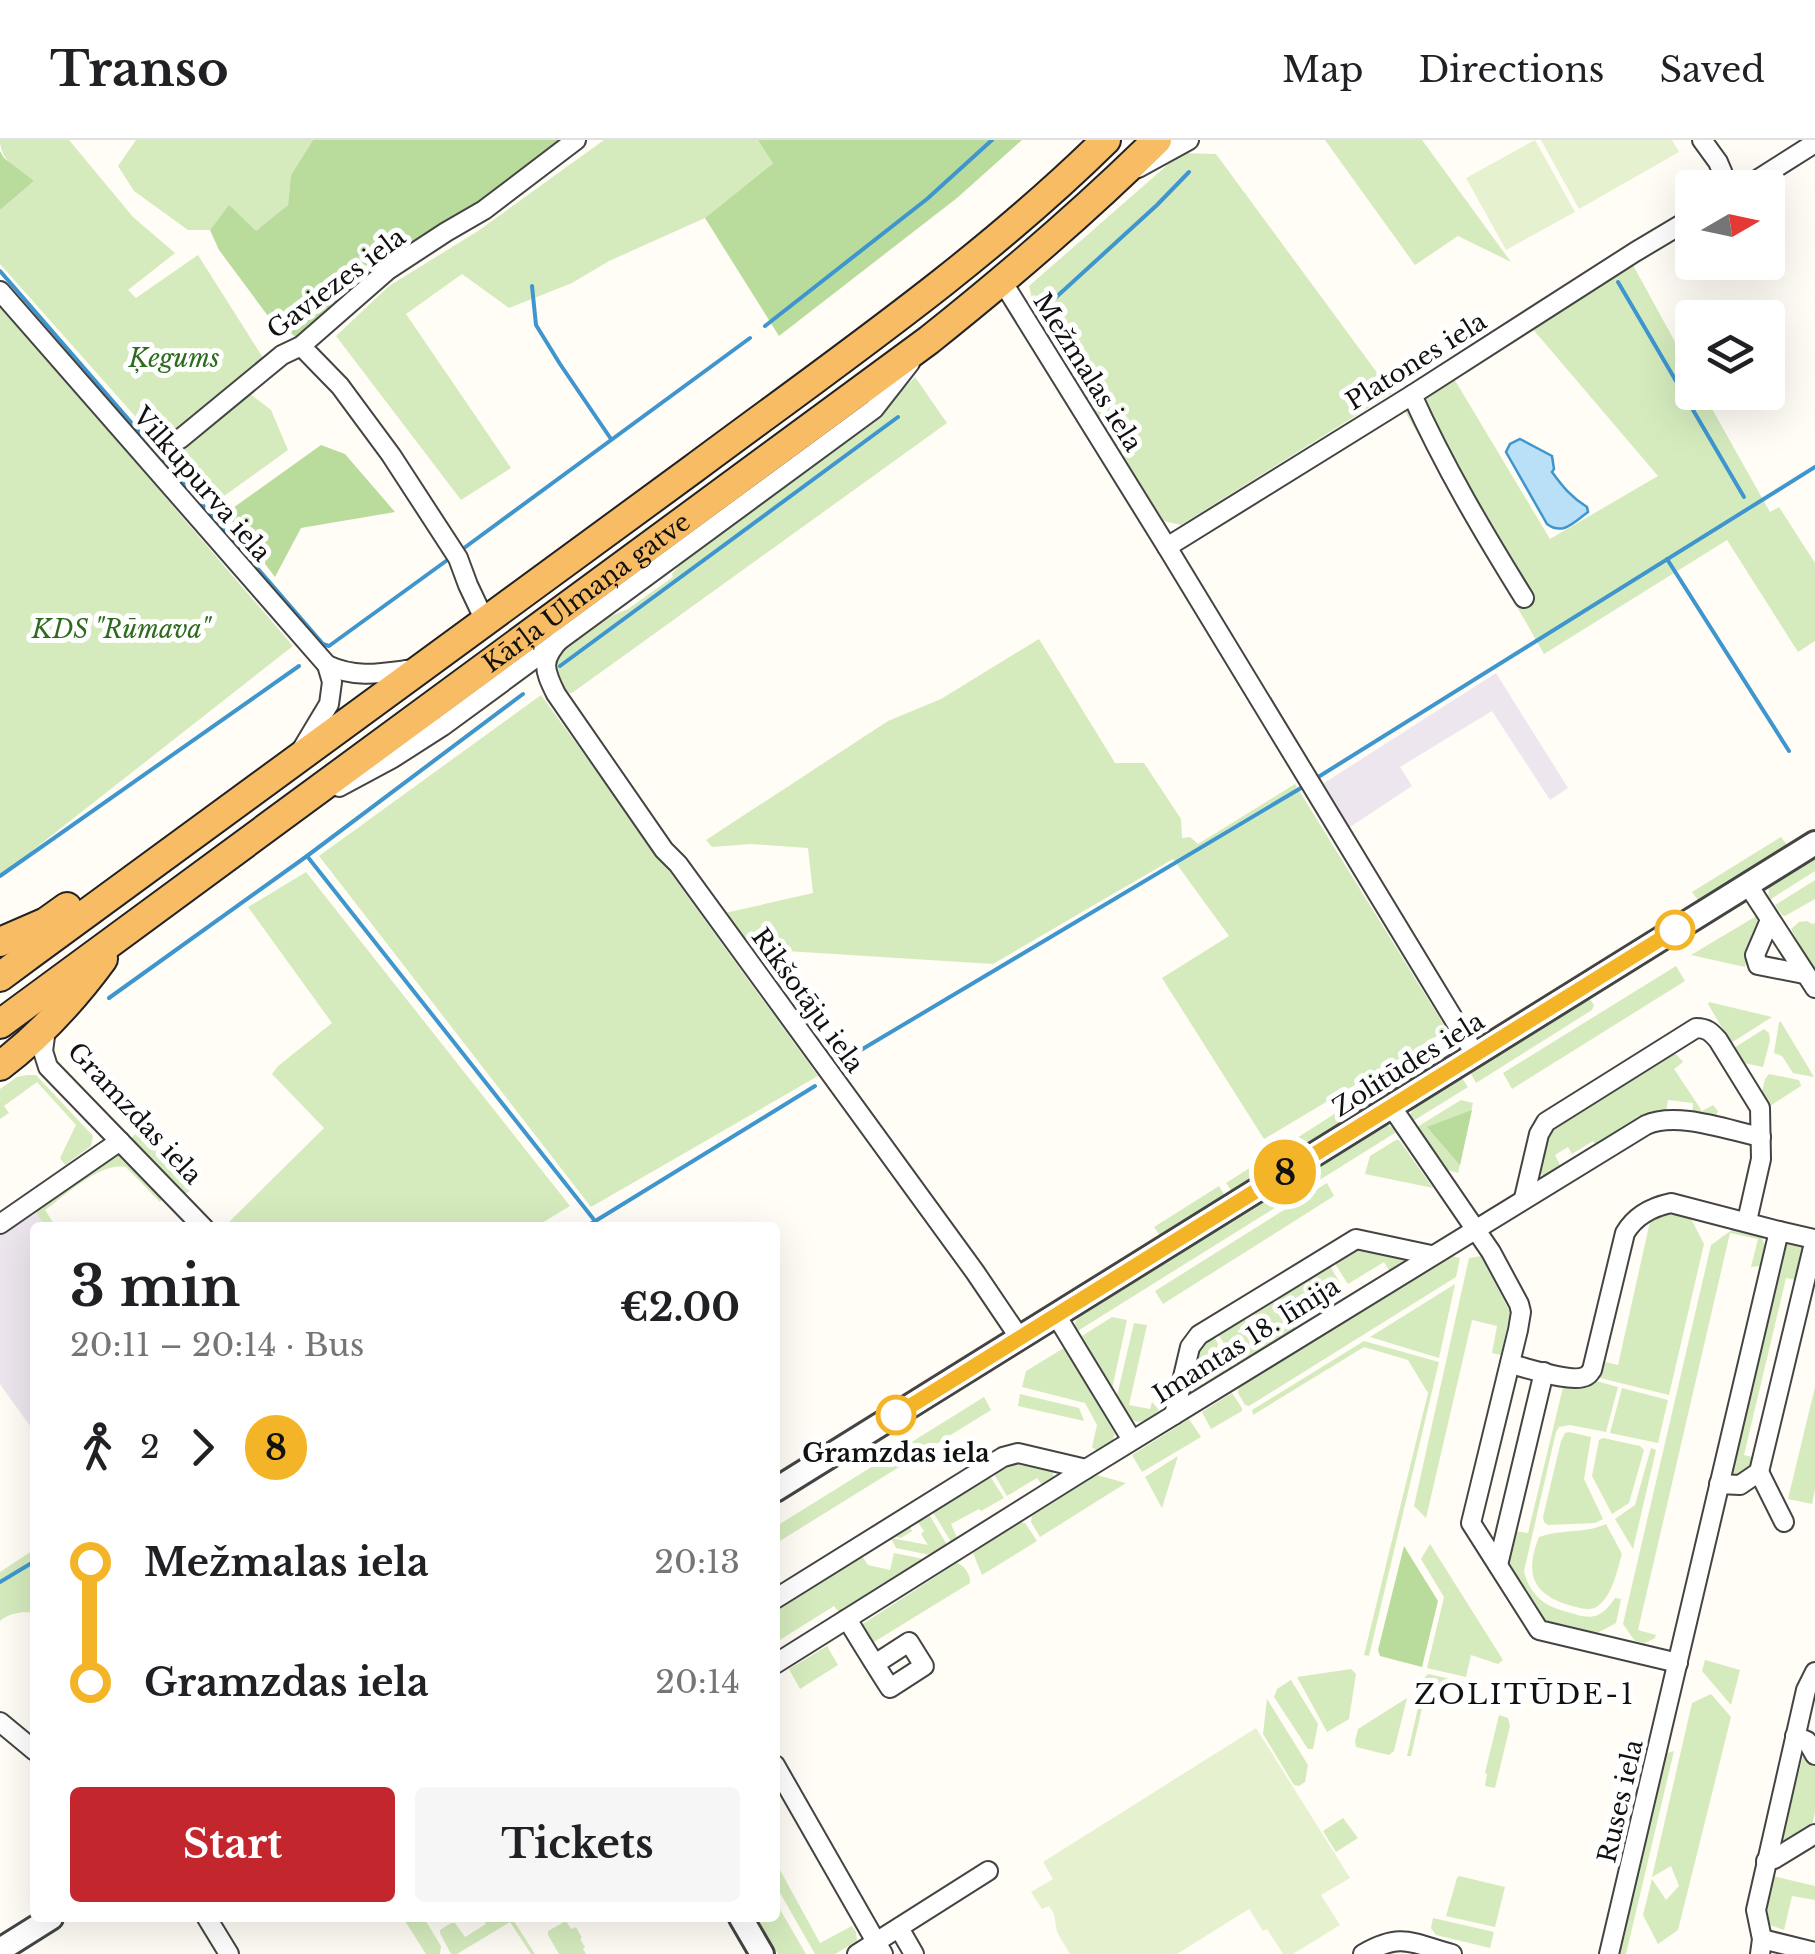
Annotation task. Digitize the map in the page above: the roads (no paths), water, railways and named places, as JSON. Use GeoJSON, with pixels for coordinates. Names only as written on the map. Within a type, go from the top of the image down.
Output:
{"type":"FeatureCollection","features":[{"type":"Feature","properties":{"kind":"highway","name":"Kārļa Ulmaņa gatve"},"geometry":{"type":"LineString","coordinates":[[0,978],[878,332],[1031,210],[1106,140]]}},
{"type":"Feature","properties":{"kind":"highway","name":"Kārļa Ulmaņa gatve"},"geometry":{"type":"LineString","coordinates":[[0,1024],[929,340],[1002,281],[1157,140]]}},
{"type":"Feature","properties":{"kind":"highway"},"geometry":{"type":"LineString","coordinates":[[0,942],[46,922],[176,827],[198,818],[215,818]]}},
{"type":"Feature","properties":{"kind":"highway"},"geometry":{"type":"LineString","coordinates":[[0,1066],[46,1029],[122,933]]}},
{"type":"Feature","properties":{"kind":"street","name":"Gaviezes iela"},"geometry":{"type":"LineString","coordinates":[[180,439],[282,356],[301,346],[388,270],[484,210],[576,140]]}},
{"type":"Feature","properties":{"kind":"street"},"geometry":{"type":"LineString","coordinates":[[1120,177],[1190,140]]}},
{"type":"Feature","properties":{"kind":"street"},"geometry":{"type":"LineString","coordinates":[[1702,140],[1721,170]]}},
{"type":"Feature","properties":{"kind":"street"},"geometry":{"type":"LineString","coordinates":[[1772,170],[1815,143]]}},
{"type":"Feature","properties":{"kind":"street","name":"Platones iela"},"geometry":{"type":"LineString","coordinates":[[1167,547],[1675,228]]}},
{"type":"Feature","properties":{"kind":"street","name":"Mežmalas iela"},"geometry":{"type":"LineString","coordinates":[[1002,281],[1475,1054]]}},
{"type":"Feature","properties":{"kind":"street","name":"Vilkupurva iela"},"geometry":{"type":"LineString","coordinates":[[0,291],[327,665]]}},
{"type":"Feature","properties":{"kind":"street"},"geometry":{"type":"LineString","coordinates":[[294,808],[393,758],[442,726],[874,409],[929,340]]}},
{"type":"Feature","properties":{"kind":"street"},"geometry":{"type":"LineString","coordinates":[[301,346],[340,386],[391,456],[458,558],[486,623]]}},
{"type":"Feature","properties":{"kind":"street"},"geometry":{"type":"LineString","coordinates":[[1412,395],[1461,493],[1524,598]]}},
{"type":"Feature","properties":{"kind":"street"},"geometry":{"type":"LineString","coordinates":[[556,694],[545,663],[561,638]]}},
{"type":"Feature","properties":{"kind":"street"},"geometry":{"type":"LineString","coordinates":[[327,665],[346,674],[422,668]]}},
{"type":"Feature","properties":{"kind":"street"},"geometry":{"type":"LineString","coordinates":[[294,762],[329,704],[332,682],[327,665]]}},
{"type":"Feature","properties":{"kind":"street"},"geometry":{"type":"LineString","coordinates":[[503,681],[525,676],[547,684],[556,694]]}},
{"type":"Feature","properties":{"kind":"street","name":"Rikšotāju iela"},"geometry":{"type":"LineString","coordinates":[[556,694],[664,850],[976,1272],[1019,1337]]}},
{"type":"Feature","properties":{"kind":"street","name":"Zolitūdes iela"},"geometry":{"type":"LineString","coordinates":[[780,1487],[1815,843]]}},
{"type":"Feature","properties":{"kind":"street"},"geometry":{"type":"LineString","coordinates":[[1748,885],[1810,981]]}},
{"type":"Feature","properties":{"kind":"street"},"geometry":{"type":"LineString","coordinates":[[1770,920],[1755,956],[1758,965],[1810,981]]}},
{"type":"Feature","properties":{"kind":"street"},"geometry":{"type":"LineString","coordinates":[[1524,1198],[1539,1134],[1546,1122],[1696,1028],[1711,1032],[1760,1108],[1761,1158],[1747,1221]]}},
{"type":"Feature","properties":{"kind":"street","name":"Gramzdas iela"},"geometry":{"type":"LineString","coordinates":[[46,1029],[43,1051],[48,1068],[198,1222]]}},
{"type":"Feature","properties":{"kind":"street"},"geometry":{"type":"LineString","coordinates":[[1391,1106],[1491,1252],[1520,1308],[1472,1523],[1539,1630],[1678,1663]]}},
{"type":"Feature","properties":{"kind":"street","name":"Imantas 18. līnija"},"geometry":{"type":"LineString","coordinates":[[780,1661],[1174,1414],[1656,1120],[1672,1118],[1761,1137]]}},
{"type":"Feature","properties":{"kind":"street"},"geometry":{"type":"LineString","coordinates":[[0,1224],[120,1142]]}},
{"type":"Feature","properties":{"kind":"street"},"geometry":{"type":"LineString","coordinates":[[1510,1364],[1578,1378],[1587,1376],[1592,1370],[1625,1234],[1637,1218],[1660,1205],[1671,1203],[1814,1239],[1759,1472],[1784,1522]]}},
{"type":"Feature","properties":{"kind":"street","name":"Ruses iela"},"geometry":{"type":"LineString","coordinates":[[1609,1954],[1779,1231]]}},
{"type":"Feature","properties":{"kind":"street"},"geometry":{"type":"LineString","coordinates":[[1174,1414],[1190,1346],[1199,1334],[1356,1239],[1431,1256]]}},
{"type":"Feature","properties":{"kind":"street"},"geometry":{"type":"LineString","coordinates":[[1056,1315],[1132,1440]]}},
{"type":"Feature","properties":{"kind":"street"},"geometry":{"type":"LineString","coordinates":[[1498,1565],[1544,1372]]}},
{"type":"Feature","properties":{"kind":"street"},"geometry":{"type":"LineString","coordinates":[[780,1596],[1003,1457],[1018,1453],[1086,1469]]}},
{"type":"Feature","properties":{"kind":"street"},"geometry":{"type":"LineString","coordinates":[[1720,1484],[1740,1486],[1759,1472]]}},
{"type":"Feature","properties":{"kind":"street"},"geometry":{"type":"LineString","coordinates":[[847,1619],[875,1664]]}},
{"type":"Feature","properties":{"kind":"street"},"geometry":{"type":"LineString","coordinates":[[1815,1672],[1806,1690],[1756,1910],[1760,1947],[1815,1952]]}},
{"type":"Feature","properties":{"kind":"street"},"geometry":{"type":"LineString","coordinates":[[0,1722],[30,1747]]}},
{"type":"Feature","properties":{"kind":"street"},"geometry":{"type":"LineString","coordinates":[[1795,1736],[1807,1741],[1815,1755]]}},
{"type":"Feature","properties":{"kind":"street"},"geometry":{"type":"LineString","coordinates":[[780,1774],[880,1948]]}},
{"type":"Feature","properties":{"kind":"street"},"geometry":{"type":"LineString","coordinates":[[1766,1861],[1815,1834]]}},
{"type":"Feature","properties":{"kind":"street"},"geometry":{"type":"LineString","coordinates":[[857,1954],[880,1948],[898,1928],[988,1871]]}},
{"type":"Feature","properties":{"kind":"street"},"geometry":{"type":"LineString","coordinates":[[0,1950],[45,1922]]}},
{"type":"Feature","properties":{"kind":"street"},"geometry":{"type":"LineString","coordinates":[[209,1922],[229,1954]]}},
{"type":"Feature","properties":{"kind":"street"},"geometry":{"type":"LineString","coordinates":[[744,1922],[762,1954]]}},
{"type":"Feature","properties":{"kind":"street"},"geometry":{"type":"LineString","coordinates":[[898,1928],[914,1954]]}},
{"type":"Feature","properties":{"kind":"street"},"geometry":{"type":"LineString","coordinates":[[1363,1954],[1382,1943],[1398,1940],[1452,1954]]}},
{"type":"Feature","properties":{"kind":"water"},"geometry":{"type":"Polygon","coordinates":[[[1520,439],[1552,456],[1552,472],[1588,512],[1563,528],[1547,524],[1506,452],[1510,444],[1520,439]]]}},
{"type":"Feature","properties":{"kind":"waterway"},"geometry":{"type":"LineString","coordinates":[[765,326],[927,199],[992,140]]}},
{"type":"Feature","properties":{"kind":"waterway"},"geometry":{"type":"LineString","coordinates":[[1041,311],[1189,172]]}},
{"type":"Feature","properties":{"kind":"waterway"},"geometry":{"type":"LineString","coordinates":[[0,271],[323,644],[329,646],[446,561]]}},
{"type":"Feature","properties":{"kind":"waterway"},"geometry":{"type":"LineString","coordinates":[[1618,282],[1744,497]]}},
{"type":"Feature","properties":{"kind":"waterway"},"geometry":{"type":"LineString","coordinates":[[532,286],[536,325],[611,439]]}},
{"type":"Feature","properties":{"kind":"waterway"},"geometry":{"type":"LineString","coordinates":[[460,551],[750,338]]}},
{"type":"Feature","properties":{"kind":"waterway"},"geometry":{"type":"LineString","coordinates":[[560,666],[898,417]]}},
{"type":"Feature","properties":{"kind":"waterway"},"geometry":{"type":"LineString","coordinates":[[1315,779],[1815,467]]}},
{"type":"Feature","properties":{"kind":"waterway"},"geometry":{"type":"LineString","coordinates":[[1667,559],[1789,751]]}},
{"type":"Feature","properties":{"kind":"waterway"},"geometry":{"type":"LineString","coordinates":[[0,876],[299,666]]}},
{"type":"Feature","properties":{"kind":"waterway"},"geometry":{"type":"LineString","coordinates":[[109,998],[523,694]]}},
{"type":"Feature","properties":{"kind":"waterway"},"geometry":{"type":"LineString","coordinates":[[839,1063],[1301,788]]}},
{"type":"Feature","properties":{"kind":"waterway"},"geometry":{"type":"LineString","coordinates":[[307,856],[595,1221]]}},
{"type":"Feature","properties":{"kind":"waterway"},"geometry":{"type":"LineString","coordinates":[[594,1222],[815,1086]]}},
{"type":"Feature","properties":{"kind":"waterway"},"geometry":{"type":"LineString","coordinates":[[0,1582],[30,1564]]}},
{"type":"Feature","properties":{"kind":"place","name":"Gramzdas iela"},"geometry":{"type":"Point","coordinates":[896,1415]}},
{"type":"Feature","properties":{"kind":"district","name":"ZOLITŪDE-1"},"geometry":{"type":"Point","coordinates":[1525,1694]}},
{"type":"Feature","properties":{"kind":"park label","name":"Ķegums"},"geometry":{"type":"Point","coordinates":[174,358]}},
{"type":"Feature","properties":{"kind":"park label","name":"KDS \"Rūmava\""},"geometry":{"type":"Point","coordinates":[121,629]}}]}
